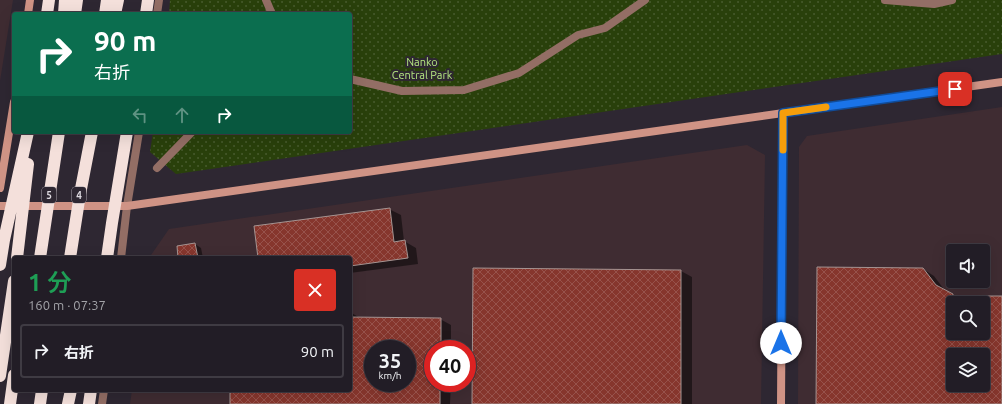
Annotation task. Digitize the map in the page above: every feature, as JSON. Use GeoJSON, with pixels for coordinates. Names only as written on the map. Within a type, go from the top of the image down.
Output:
{"type":"FeatureCollection","features":[{"type":"Feature","properties":{"kind":"highway"},"geometry":{"type":"LineString","coordinates":[[47,12],[49,0]]}},
{"type":"Feature","properties":{"kind":"highway"},"geometry":{"type":"LineString","coordinates":[[64,12],[65,0]]}},
{"type":"Feature","properties":{"kind":"highway"},"geometry":{"type":"LineString","coordinates":[[75,12],[77,0]]}},
{"type":"Feature","properties":{"kind":"highway"},"geometry":{"type":"LineString","coordinates":[[105,12],[107,0]]}},
{"type":"Feature","properties":{"kind":"highway"},"geometry":{"type":"LineString","coordinates":[[115,12],[118,0]]}},
{"type":"Feature","properties":{"kind":"highway"},"geometry":{"type":"LineString","coordinates":[[146,12],[148,0]]}},
{"type":"Feature","properties":{"kind":"highway"},"geometry":{"type":"LineString","coordinates":[[0,265],[4,240],[28,134]]}},
{"type":"Feature","properties":{"kind":"highway"},"geometry":{"type":"LineString","coordinates":[[17,256],[32,134]]}},
{"type":"Feature","properties":{"kind":"highway"},"geometry":{"type":"LineString","coordinates":[[32,256],[46,169],[50,134]]}},
{"type":"Feature","properties":{"kind":"highway","name":"5"},"geometry":{"type":"LineString","coordinates":[[40,256],[59,134]]}},
{"type":"Feature","properties":{"kind":"highway","name":"5"},"geometry":{"type":"LineString","coordinates":[[63,256],[84,134]]}},
{"type":"Feature","properties":{"kind":"highway","name":"4"},"geometry":{"type":"LineString","coordinates":[[70,256],[92,134]]}},
{"type":"Feature","properties":{"kind":"highway"},"geometry":{"type":"LineString","coordinates":[[107,256],[127,134]]}},
{"type":"Feature","properties":{"kind":"highway"},"geometry":{"type":"LineString","coordinates":[[104,256],[112,223]]}},
{"type":"Feature","properties":{"kind":"highway"},"geometry":{"type":"LineString","coordinates":[[0,376],[12,295]]}},
{"type":"Feature","properties":{"kind":"highway"},"geometry":{"type":"LineString","coordinates":[[10,404],[12,390]]}},
{"type":"Feature","properties":{"kind":"highway"},"geometry":{"type":"LineString","coordinates":[[17,404],[19,392]]}},
{"type":"Feature","properties":{"kind":"highway"},"geometry":{"type":"LineString","coordinates":[[40,404],[42,392]]}},
{"type":"Feature","properties":{"kind":"highway"},"geometry":{"type":"LineString","coordinates":[[47,404],[49,392]]}},
{"type":"Feature","properties":{"kind":"highway"},"geometry":{"type":"LineString","coordinates":[[68,404],[71,392]]}},
{"type":"Feature","properties":{"kind":"highway"},"geometry":{"type":"LineString","coordinates":[[89,404],[91,392]]}},
{"type":"Feature","properties":{"kind":"street"},"geometry":{"type":"LineString","coordinates":[[28,12],[30,0]]}},
{"type":"Feature","properties":{"kind":"street"},"geometry":{"type":"LineString","coordinates":[[157,12],[159,0]]}},
{"type":"Feature","properties":{"kind":"street"},"geometry":{"type":"LineString","coordinates":[[266,0],[271,12]]}},
{"type":"Feature","properties":{"kind":"street"},"geometry":{"type":"LineString","coordinates":[[352,79],[402,91],[464,90],[519,73],[578,36],[605,28],[645,0]]}},
{"type":"Feature","properties":{"kind":"street"},"geometry":{"type":"LineString","coordinates":[[885,0],[934,4],[952,0]]}},
{"type":"Feature","properties":{"kind":"street"},"geometry":{"type":"LineString","coordinates":[[0,206],[127,206],[1002,82]]}},
{"type":"Feature","properties":{"kind":"street"},"geometry":{"type":"LineString","coordinates":[[781,404],[783,113]]}},
{"type":"Feature","properties":{"kind":"street"},"geometry":{"type":"LineString","coordinates":[[0,188],[12,114]]}},
{"type":"Feature","properties":{"kind":"street"},"geometry":{"type":"LineString","coordinates":[[121,256],[127,206],[139,134]]}},
{"type":"Feature","properties":{"kind":"street"},"geometry":{"type":"LineString","coordinates":[[157,168],[190,134]]}},
{"type":"Feature","properties":{"kind":"street"},"geometry":{"type":"LineString","coordinates":[[102,404],[104,392]]}},
{"type":"Feature","properties":{"kind":"shaded area"},"geometry":{"type":"Polygon","coordinates":[[[0,0],[13,0],[0,81],[0,0]]]}},
{"type":"Feature","properties":{"kind":"shaded area"},"geometry":{"type":"Polygon","coordinates":[[[1002,107],[1002,404],[798,404],[799,147],[807,136],[1002,107]]]}},
{"type":"Feature","properties":{"kind":"shaded area"},"geometry":{"type":"Polygon","coordinates":[[[747,145],[765,155],[761,404],[130,404],[132,392],[352,392],[352,256],[150,256],[169,229],[747,145]]]}},
{"type":"Feature","properties":{"kind":"green space","name":"Nanko Central Park"},"geometry":{"type":"Polygon","coordinates":[[[170,0],[1002,0],[1002,54],[176,174],[150,152],[153,134],[352,134],[352,12],[169,12],[170,0]]]}},
{"type":"Feature","properties":{"kind":"building"},"geometry":{"type":"Polygon","coordinates":[[[390,208],[394,242],[405,240],[408,258],[352,266],[352,256],[258,256],[254,226],[390,208]]]}},
{"type":"Feature","properties":{"kind":"building"},"geometry":{"type":"Polygon","coordinates":[[[195,243],[198,256],[178,256],[177,246],[195,243]]]}},
{"type":"Feature","properties":{"kind":"building"},"geometry":{"type":"Polygon","coordinates":[[[817,267],[923,268],[936,285],[953,294],[953,296],[946,296],[946,340],[990,340],[990,296],[1002,296],[1002,404],[816,404],[817,267]]]}},
{"type":"Feature","properties":{"kind":"building"},"geometry":{"type":"Polygon","coordinates":[[[473,268],[681,270],[681,404],[472,404],[472,392],[476,392],[476,340],[472,340],[473,268]]]}},
{"type":"Feature","properties":{"kind":"building"},"geometry":{"type":"Polygon","coordinates":[[[352,317],[441,318],[441,340],[424,340],[424,392],[440,392],[440,404],[230,404],[230,392],[352,392],[352,317]]]}},
{"type":"Feature","properties":{"kind":"slow traffic"},"geometry":{"type":"LineString","coordinates":[[783,150],[783,113],[826,107]]}},
{"type":"Feature","properties":{"kind":"route"},"geometry":{"type":"LineString","coordinates":[[781,343],[783,113],[955,89]]}}]}
